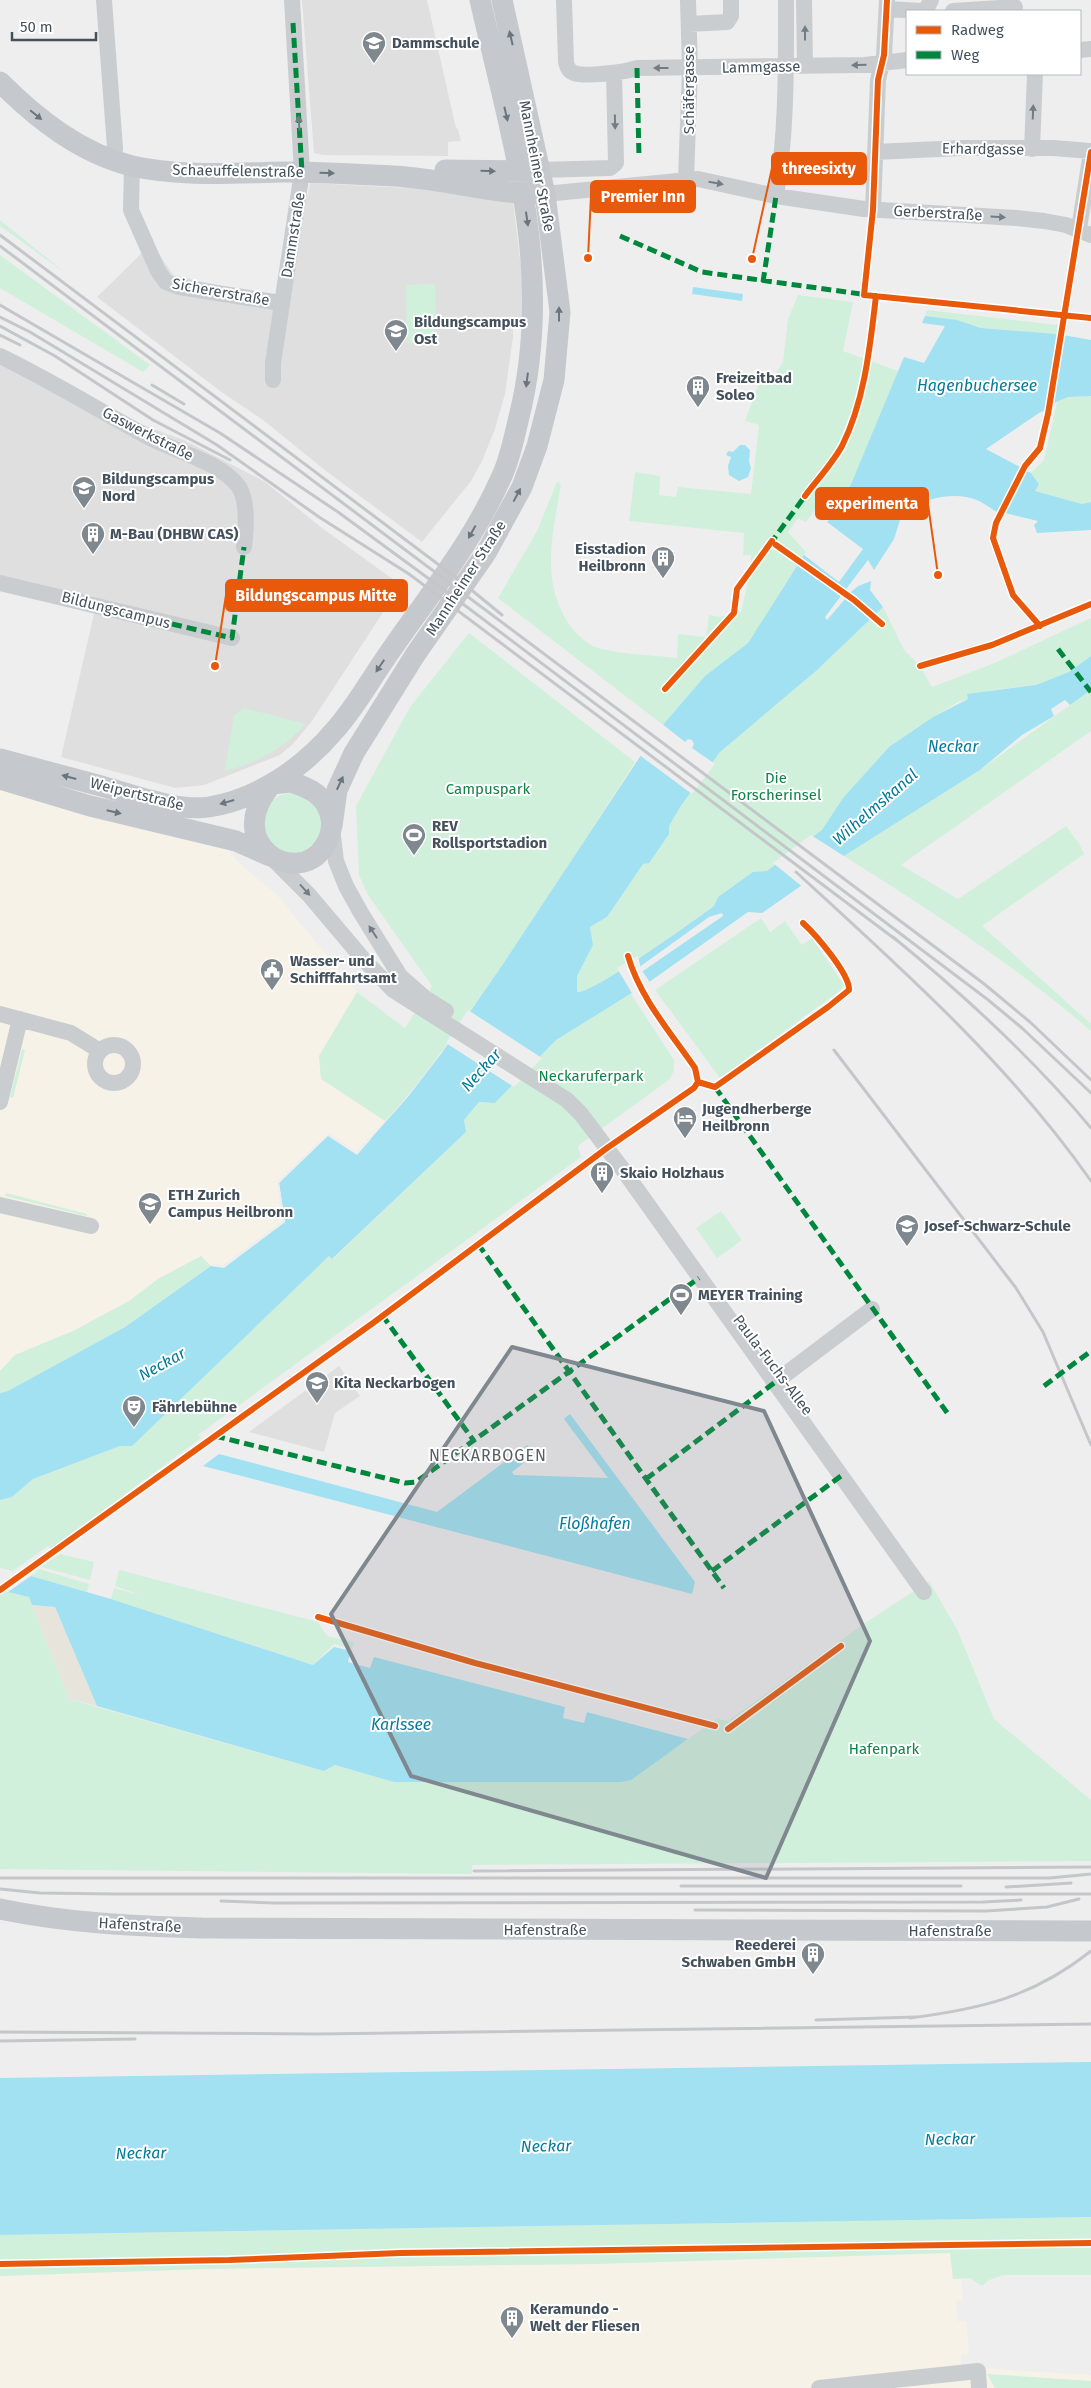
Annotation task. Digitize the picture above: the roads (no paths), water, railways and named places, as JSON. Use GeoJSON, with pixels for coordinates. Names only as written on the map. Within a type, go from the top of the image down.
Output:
{"type":"FeatureCollection","features":[{"type":"Feature","properties":{"kind":"main road","name":"Mannheimer Straße"},"geometry":{"type":"LineString","coordinates":[[272,784],[299,766],[336,730],[468,539],[502,477],[526,389],[534,311],[533,266],[519,171],[480,0]]}},
{"type":"Feature","properties":{"kind":"main road","name":"Mannheimer Straße"},"geometry":{"type":"LineString","coordinates":[[332,826],[337,790],[354,753],[415,655],[486,552],[522,486],[537,446],[554,380],[560,312],[545,194],[502,0]]}},
{"type":"Feature","properties":{"kind":"main road","name":"Schaeuffelenstraße"},"geometry":{"type":"LineString","coordinates":[[0,82],[19,101],[55,130],[80,145],[123,163],[195,173],[302,172],[432,179],[523,194],[545,194]]}},
{"type":"Feature","properties":{"kind":"main road","name":"Schaeuffelenstraße"},"geometry":{"type":"LineString","coordinates":[[352,174],[403,170],[540,170]]}},
{"type":"Feature","properties":{"kind":"main road"},"geometry":{"type":"LineString","coordinates":[[531,349],[556,352]]}},
{"type":"Feature","properties":{"kind":"main road","name":"Weipertstraße"},"geometry":{"type":"LineString","coordinates":[[0,759],[139,797],[197,808],[226,803],[272,784]]}},
{"type":"Feature","properties":{"kind":"main road","name":"Weipertstraße"},"geometry":{"type":"LineString","coordinates":[[0,780],[90,806],[236,841],[270,856]]}},
{"type":"Feature","properties":{"kind":"main road"},"geometry":{"type":"LineString","coordinates":[[290,782],[306,787],[320,796],[329,809],[332,826],[329,839],[321,851],[310,859],[290,863],[270,856],[261,847],[255,835],[254,822],[262,796],[272,784],[290,782]]}},
{"type":"Feature","properties":{"kind":"main road","name":"Hafenstraße"},"geometry":{"type":"LineString","coordinates":[[0,1909],[35,1916],[117,1926],[201,1928],[1091,1931]]}},
{"type":"Feature","properties":{"kind":"street","name":"Sichererstraße"},"geometry":{"type":"LineString","coordinates":[[104,0],[115,148],[123,163],[131,210],[166,282],[179,287],[282,303]]}},
{"type":"Feature","properties":{"kind":"street","name":"Dammstraße"},"geometry":{"type":"LineString","coordinates":[[273,380],[273,363],[302,172],[292,0]]}},
{"type":"Feature","properties":{"kind":"street","name":"Lammgasse"},"geometry":{"type":"LineString","coordinates":[[564,0],[566,62],[569,69],[576,74],[614,73],[637,68],[786,67],[882,63],[906,60]]}},
{"type":"Feature","properties":{"kind":"street","name":"Schäfergasse"},"geometry":{"type":"LineString","coordinates":[[686,179],[690,68],[688,0]]}},
{"type":"Feature","properties":{"kind":"street"},"geometry":{"type":"LineString","coordinates":[[688,24],[727,22],[731,16],[731,0]]}},
{"type":"Feature","properties":{"kind":"street"},"geometry":{"type":"LineString","coordinates":[[776,196],[782,160],[786,67],[786,0]]}},
{"type":"Feature","properties":{"kind":"street"},"geometry":{"type":"LineString","coordinates":[[804,0],[805,66]]}},
{"type":"Feature","properties":{"kind":"street"},"geometry":{"type":"LineString","coordinates":[[873,210],[878,80],[882,63],[887,4],[929,7]]}},
{"type":"Feature","properties":{"kind":"street"},"geometry":{"type":"LineString","coordinates":[[965,10],[1015,6]]}},
{"type":"Feature","properties":{"kind":"street"},"geometry":{"type":"LineString","coordinates":[[614,73],[616,163],[624,180],[630,186]]}},
{"type":"Feature","properties":{"kind":"street"},"geometry":{"type":"LineString","coordinates":[[1032,150],[1035,75]]}},
{"type":"Feature","properties":{"kind":"street","name":"Erhardgasse"},"geometry":{"type":"LineString","coordinates":[[875,152],[941,148],[1032,150],[1053,148],[1091,152]]}},
{"type":"Feature","properties":{"kind":"street"},"geometry":{"type":"LineString","coordinates":[[1085,232],[1091,152]]}},
{"type":"Feature","properties":{"kind":"street"},"geometry":{"type":"LineString","coordinates":[[540,170],[610,168],[616,163]]}},
{"type":"Feature","properties":{"kind":"street","name":"Gerberstraße"},"geometry":{"type":"LineString","coordinates":[[545,194],[686,179],[724,184],[776,196],[873,210],[1016,218],[1061,224],[1085,232]]}},
{"type":"Feature","properties":{"kind":"street","name":"Gaswerkstraße"},"geometry":{"type":"LineString","coordinates":[[0,356],[48,379],[151,438],[222,470],[240,488],[247,522],[244,547]]}},
{"type":"Feature","properties":{"kind":"street","name":"Bildungscampus"},"geometry":{"type":"LineString","coordinates":[[0,583],[232,638]]}},
{"type":"Feature","properties":{"kind":"street","name":"Mannheimer Straße"},"geometry":{"type":"LineString","coordinates":[[332,826],[336,861],[346,886],[400,976],[422,1002]]}},
{"type":"Feature","properties":{"kind":"street"},"geometry":{"type":"LineString","coordinates":[[270,856],[309,895],[364,960],[393,990],[422,1002]]}},
{"type":"Feature","properties":{"kind":"street","name":"Paula-Fuchs-Allee"},"geometry":{"type":"LineString","coordinates":[[422,1002],[569,1096],[611,1146],[928,1589]]}},
{"type":"Feature","properties":{"kind":"street"},"geometry":{"type":"LineString","coordinates":[[0,1014],[71,1033],[100,1051]]}},
{"type":"Feature","properties":{"kind":"street"},"geometry":{"type":"LineString","coordinates":[[0,1102],[20,1019]]}},
{"type":"Feature","properties":{"kind":"street"},"geometry":{"type":"LineString","coordinates":[[0,1205],[91,1226]]}},
{"type":"Feature","properties":{"kind":"street"},"geometry":{"type":"LineString","coordinates":[[778,1380],[872,1309]]}},
{"type":"Feature","properties":{"kind":"street"},"geometry":{"type":"LineString","coordinates":[[819,2388],[978,2371],[979,2388]]}},
{"type":"Feature","properties":{"kind":"water"},"geometry":{"type":"Polygon","coordinates":[[[693,287],[743,294],[742,301],[692,294],[693,287]]]}},
{"type":"Feature","properties":{"kind":"water"},"geometry":{"type":"Polygon","coordinates":[[[925,316],[957,320],[981,328],[1057,334],[1091,340],[1091,396],[1068,397],[1052,404],[1050,414],[1045,413],[1045,410],[1039,413],[986,449],[1022,468],[1023,465],[1028,468],[1027,471],[1031,473],[1039,484],[1035,491],[1082,504],[1091,502],[1091,530],[1037,533],[1034,525],[1038,521],[1005,513],[1002,519],[997,517],[999,513],[979,501],[954,496],[936,498],[920,504],[914,508],[915,511],[900,520],[894,539],[874,570],[868,560],[825,617],[827,620],[858,586],[871,581],[870,590],[883,607],[816,671],[720,752],[680,807],[669,826],[669,834],[649,863],[643,864],[607,917],[590,927],[593,945],[577,976],[577,992],[586,990],[601,982],[644,955],[714,906],[718,897],[753,872],[767,871],[822,830],[843,798],[889,747],[933,717],[968,699],[967,694],[1036,685],[1069,672],[1091,656],[1091,690],[1070,705],[1065,700],[1051,709],[1054,716],[1022,735],[980,770],[844,856],[762,913],[748,912],[645,985],[556,1040],[495,1103],[479,1102],[464,1120],[466,1132],[332,1259],[329,1256],[132,1446],[120,1446],[33,1479],[12,1497],[0,1500],[0,1393],[8,1391],[125,1327],[211,1266],[224,1267],[285,1222],[279,1183],[328,1135],[357,1154],[407,1098],[441,1054],[501,967],[655,734],[705,676],[748,643],[804,555],[839,582],[863,549],[827,522],[842,506],[904,357],[924,363],[945,326],[922,323],[925,316]],[[722,913],[709,917],[638,968],[640,973],[723,916],[722,913]]]}},
{"type":"Feature","properties":{"kind":"water"},"geometry":{"type":"Polygon","coordinates":[[[740,445],[745,445],[750,450],[749,461],[751,468],[748,477],[739,481],[729,475],[728,466],[731,457],[726,455],[728,451],[733,452],[740,445]]]}},
{"type":"Feature","properties":{"kind":"water","name":"Floßhafen"},"geometry":{"type":"Polygon","coordinates":[[[570,1414],[695,1582],[692,1594],[203,1466],[219,1454],[437,1512],[527,1445],[534,1455],[512,1472],[514,1475],[608,1478],[564,1419],[570,1414]]]}},
{"type":"Feature","properties":{"kind":"water","name":"Karlssee"},"geometry":{"type":"Polygon","coordinates":[[[31,1576],[111,1599],[313,1665],[334,1647],[351,1651],[348,1662],[370,1668],[374,1657],[565,1707],[563,1718],[584,1723],[587,1712],[688,1739],[631,1780],[621,1782],[394,1782],[335,1765],[324,1771],[97,1706],[55,1607],[32,1605],[29,1597],[8,1592],[31,1576]]]}},
{"type":"Feature","properties":{"kind":"water","name":"Neckar"},"geometry":{"type":"Polygon","coordinates":[[[1091,2062],[1091,2217],[0,2235],[0,2078],[1091,2062]]]}},
{"type":"Feature","properties":{"kind":"railway"},"geometry":{"type":"LineString","coordinates":[[0,235],[463,583],[502,615]]}},
{"type":"Feature","properties":{"kind":"railway"},"geometry":{"type":"LineString","coordinates":[[0,246],[983,983],[1030,1022],[1091,1080]]}},
{"type":"Feature","properties":{"kind":"railway"},"geometry":{"type":"LineString","coordinates":[[0,305],[220,433],[338,512],[987,999],[1022,1028],[1091,1093]]}},
{"type":"Feature","properties":{"kind":"railway"},"geometry":{"type":"LineString","coordinates":[[0,317],[30,332],[217,445],[319,517],[409,574],[899,942]]}},
{"type":"Feature","properties":{"kind":"railway"},"geometry":{"type":"LineString","coordinates":[[0,326],[55,356],[153,420],[230,460]]}},
{"type":"Feature","properties":{"kind":"railway"},"geometry":{"type":"LineString","coordinates":[[0,335],[20,345]]}},
{"type":"Feature","properties":{"kind":"railway"},"geometry":{"type":"LineString","coordinates":[[152,385],[184,404]]}},
{"type":"Feature","properties":{"kind":"railway"},"geometry":{"type":"LineString","coordinates":[[796,872],[914,981],[989,1057],[1059,1138],[1091,1181]]}},
{"type":"Feature","properties":{"kind":"railway"},"geometry":{"type":"LineString","coordinates":[[893,937],[946,981],[997,1028],[1045,1076],[1091,1128]]}},
{"type":"Feature","properties":{"kind":"railway"},"geometry":{"type":"LineString","coordinates":[[834,1050],[1016,1288],[1043,1332],[1091,1445]]}},
{"type":"Feature","properties":{"kind":"railway"},"geometry":{"type":"LineString","coordinates":[[474,1871],[1091,1867]]}},
{"type":"Feature","properties":{"kind":"railway"},"geometry":{"type":"LineString","coordinates":[[0,1878],[1050,1878],[1091,1874]]}},
{"type":"Feature","properties":{"kind":"railway"},"geometry":{"type":"LineString","coordinates":[[1006,1887],[1071,1883]]}},
{"type":"Feature","properties":{"kind":"railway"},"geometry":{"type":"LineString","coordinates":[[681,1886],[961,1886]]}},
{"type":"Feature","properties":{"kind":"railway"},"geometry":{"type":"LineString","coordinates":[[0,1889],[40,1893],[115,1894],[1091,1894]]}},
{"type":"Feature","properties":{"kind":"railway"},"geometry":{"type":"LineString","coordinates":[[695,1910],[986,1911],[1047,1907],[1079,1899]]}},
{"type":"Feature","properties":{"kind":"railway"},"geometry":{"type":"LineString","coordinates":[[221,1901],[273,1903],[983,1902],[1021,1900]]}},
{"type":"Feature","properties":{"kind":"railway"},"geometry":{"type":"LineString","coordinates":[[910,2018],[983,2005],[1027,1990],[1048,1980],[1091,1951]]}},
{"type":"Feature","properties":{"kind":"railway"},"geometry":{"type":"LineString","coordinates":[[816,2020],[916,2017]]}},
{"type":"Feature","properties":{"kind":"railway"},"geometry":{"type":"LineString","coordinates":[[0,2032],[317,2034],[1091,2024]]}},
{"type":"Feature","properties":{"kind":"railway"},"geometry":{"type":"LineString","coordinates":[[0,2041],[135,2039]]}},
{"type":"Feature","properties":{"kind":"place","name":"Dammschule"},"geometry":{"type":"Point","coordinates":[374,64]}},
{"type":"Feature","properties":{"kind":"place","name":"Premier Inn"},"geometry":{"type":"Point","coordinates":[588,258]}},
{"type":"Feature","properties":{"kind":"place","name":"threesixty"},"geometry":{"type":"Point","coordinates":[752,259]}},
{"type":"Feature","properties":{"kind":"place","name":"Bildungscampus Ost"},"geometry":{"type":"Point","coordinates":[396,352]}},
{"type":"Feature","properties":{"kind":"place","name":"Freizeitbad Soleo"},"geometry":{"type":"Point","coordinates":[698,408]}},
{"type":"Feature","properties":{"kind":"place","name":"Bildungscampus Nord"},"geometry":{"type":"Point","coordinates":[84,509]}},
{"type":"Feature","properties":{"kind":"place","name":"M-Bau (DHBW CAS)"},"geometry":{"type":"Point","coordinates":[93,555]}},
{"type":"Feature","properties":{"kind":"place","name":"experimenta"},"geometry":{"type":"Point","coordinates":[938,575]}},
{"type":"Feature","properties":{"kind":"place","name":"Eisstadion Heilbronn"},"geometry":{"type":"Point","coordinates":[663,579]}},
{"type":"Feature","properties":{"kind":"place","name":"Bildungscampus Mitte"},"geometry":{"type":"Point","coordinates":[215,666]}},
{"type":"Feature","properties":{"kind":"place","name":"REV Rollsportstadion"},"geometry":{"type":"Point","coordinates":[414,856]}},
{"type":"Feature","properties":{"kind":"place","name":"Wasser- und Schifffahrtsamt"},"geometry":{"type":"Point","coordinates":[272,991]}},
{"type":"Feature","properties":{"kind":"place","name":"Jugendherberge Heilbronn"},"geometry":{"type":"Point","coordinates":[685,1139]}},
{"type":"Feature","properties":{"kind":"place","name":"Skaio Holzhaus"},"geometry":{"type":"Point","coordinates":[602,1194]}},
{"type":"Feature","properties":{"kind":"place","name":"ETH Zurich Campus Heilbronn"},"geometry":{"type":"Point","coordinates":[150,1225]}},
{"type":"Feature","properties":{"kind":"place","name":"Josef-Schwarz-Schule"},"geometry":{"type":"Point","coordinates":[907,1247]}},
{"type":"Feature","properties":{"kind":"place","name":"MEYER Training"},"geometry":{"type":"Point","coordinates":[681,1316]}},
{"type":"Feature","properties":{"kind":"place","name":"Kita Neckarbogen"},"geometry":{"type":"Point","coordinates":[317,1404]}},
{"type":"Feature","properties":{"kind":"place","name":"Fährlebühne"},"geometry":{"type":"Point","coordinates":[134,1428]}},
{"type":"Feature","properties":{"kind":"place","name":"Reederei Schwaben GmbH"},"geometry":{"type":"Point","coordinates":[813,1975]}},
{"type":"Feature","properties":{"kind":"place","name":"Keramundo - Welt der Fliesen"},"geometry":{"type":"Point","coordinates":[512,2339]}},
{"type":"Feature","properties":{"kind":"district","name":"NECKARBOGEN"},"geometry":{"type":"Point","coordinates":[488,1455]}},
{"type":"Feature","properties":{"kind":"water label","name":"Hagenbuchersee"},"geometry":{"type":"Point","coordinates":[977,385]}},
{"type":"Feature","properties":{"kind":"water label","name":"Wilhelmskanal"},"geometry":{"type":"Point","coordinates":[875,807]}},
{"type":"Feature","properties":{"kind":"park label","name":"Die Forscherinsel"},"geometry":{"type":"Point","coordinates":[776,786]}},
{"type":"Feature","properties":{"kind":"park label","name":"Campuspark"},"geometry":{"type":"Point","coordinates":[488,789]}},
{"type":"Feature","properties":{"kind":"park label","name":"Neckaruferpark"},"geometry":{"type":"Point","coordinates":[591,1076]}},
{"type":"Feature","properties":{"kind":"park label","name":"Hafenpark"},"geometry":{"type":"Point","coordinates":[884,1749]}}]}
